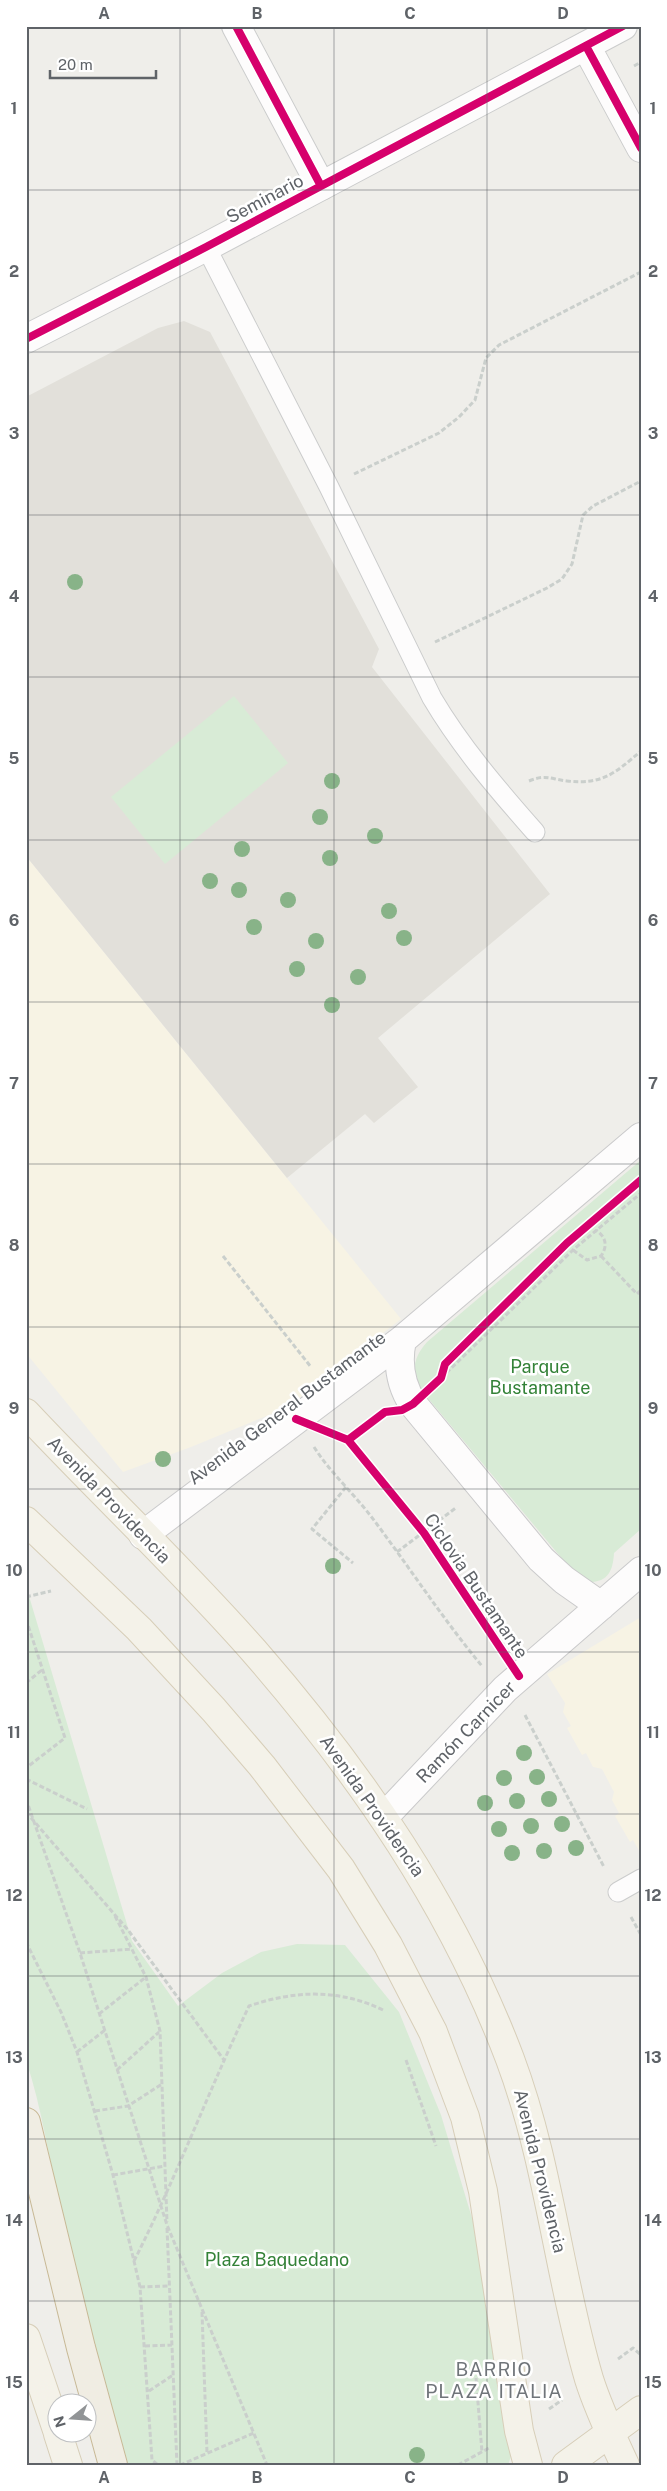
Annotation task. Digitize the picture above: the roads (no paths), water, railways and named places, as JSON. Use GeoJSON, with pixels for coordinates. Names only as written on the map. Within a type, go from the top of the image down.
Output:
{"type":"FeatureCollection","features":[{"type":"Feature","properties":{"kind":"highway"},"geometry":{"type":"LineString","coordinates":[[26,2122],[76,2329],[113,2465]]}},
{"type":"Feature","properties":{"kind":"main road"},"geometry":{"type":"LineString","coordinates":[[236,26],[321,186]]}},
{"type":"Feature","properties":{"kind":"main road","name":"Seminario"},"geometry":{"type":"LineString","coordinates":[[26,339],[206,247],[623,26]]}},
{"type":"Feature","properties":{"kind":"main road"},"geometry":{"type":"LineString","coordinates":[[586,46],[641,148]]}},
{"type":"Feature","properties":{"kind":"main road","name":"Avenida General Bustamante"},"geometry":{"type":"LineString","coordinates":[[143,1535],[402,1340],[641,1137]]}},
{"type":"Feature","properties":{"kind":"main road"},"geometry":{"type":"LineString","coordinates":[[402,1340],[399,1364],[407,1395],[413,1404],[541,1558],[564,1580],[601,1606]]}},
{"type":"Feature","properties":{"kind":"main road","name":"Avenida Providencia"},"geometry":{"type":"LineString","coordinates":[[26,1413],[252,1649],[312,1722],[384,1817],[428,1886],[469,1964],[511,2062],[530,2121],[545,2178],[572,2311],[590,2380],[609,2431],[625,2465]]}},
{"type":"Feature","properties":{"kind":"main road"},"geometry":{"type":"LineString","coordinates":[[26,1521],[145,1636],[214,1710],[262,1766],[341,1869],[388,1946],[433,2032],[465,2117],[483,2191],[519,2431],[528,2465]]}},
{"type":"Feature","properties":{"kind":"main road","name":"Ramón Carnicer"},"geometry":{"type":"LineString","coordinates":[[384,1817],[505,1689],[641,1571]]}},
{"type":"Feature","properties":{"kind":"main road"},"geometry":{"type":"LineString","coordinates":[[26,2338],[48,2403]]}},
{"type":"Feature","properties":{"kind":"main road"},"geometry":{"type":"LineString","coordinates":[[566,2465],[609,2431],[641,2410]]}},
{"type":"Feature","properties":{"kind":"main road"},"geometry":{"type":"LineString","coordinates":[[61,2444],[68,2465]]}},
{"type":"Feature","properties":{"kind":"lane"},"geometry":{"type":"LineString","coordinates":[[206,247],[328,487],[409,654],[450,728],[501,793],[535,832]]}},
{"type":"Feature","properties":{"kind":"lane"},"geometry":{"type":"LineString","coordinates":[[618,1892],[641,1879]]}},
{"type":"Feature","properties":{"kind":"district","name":"BARRIO PLAZA ITALIA"},"geometry":{"type":"Point","coordinates":[494,2380]}},
{"type":"Feature","properties":{"kind":"park label","name":"Parque Bustamante"},"geometry":{"type":"Point","coordinates":[540,1377]}},
{"type":"Feature","properties":{"kind":"park label","name":"Plaza Baquedano"},"geometry":{"type":"Point","coordinates":[277,2260]}}]}
